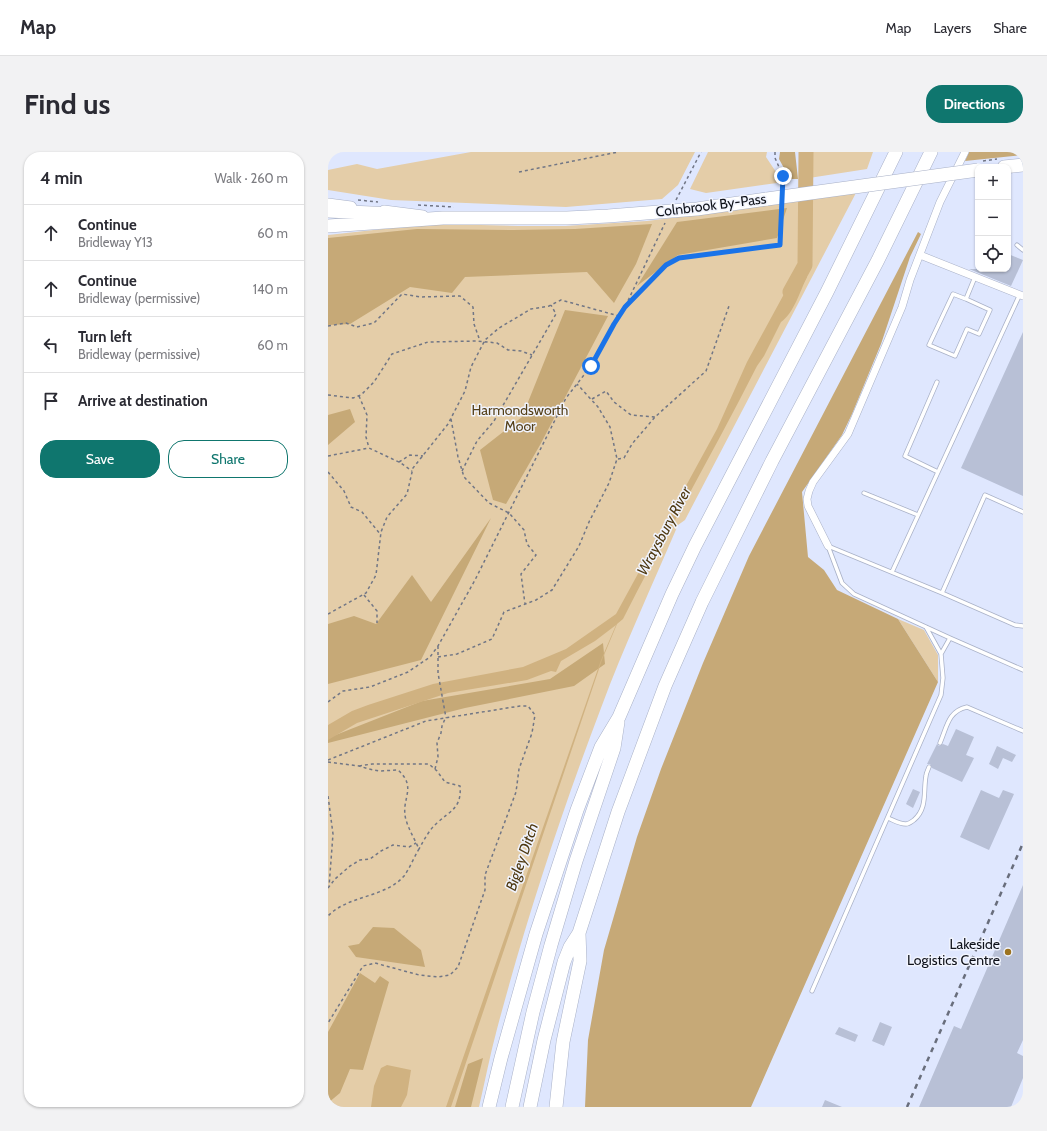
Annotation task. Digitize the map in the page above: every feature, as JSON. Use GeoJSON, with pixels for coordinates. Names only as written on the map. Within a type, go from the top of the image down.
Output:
{"type":"FeatureCollection","features":[{"type":"Feature","properties":{"kind":"highway"},"geometry":{"type":"LineString","coordinates":[[489,1107],[518,997],[557,867],[601,747],[619,717],[672,594],[695,546],[834,278],[896,152]]}},
{"type":"Feature","properties":{"kind":"highway"},"geometry":{"type":"LineString","coordinates":[[530,1107],[544,1040],[564,962],[570,947],[579,933],[618,812],[665,686],[702,602],[776,454],[878,260],[931,152]]}},
{"type":"Feature","properties":{"kind":"highway"},"geometry":{"type":"LineString","coordinates":[[1003,163],[1023,165]]}},
{"type":"Feature","properties":{"kind":"highway","name":"Colnbrook By-Pass"},"geometry":{"type":"LineString","coordinates":[[443,218],[567,218],[673,206],[697,209],[975,166]]}},
{"type":"Feature","properties":{"kind":"highway"},"geometry":{"type":"LineString","coordinates":[[328,211],[370,212],[443,218]]}},
{"type":"Feature","properties":{"kind":"highway"},"geometry":{"type":"LineString","coordinates":[[328,226],[443,218]]}},
{"type":"Feature","properties":{"kind":"highway"},"geometry":{"type":"LineString","coordinates":[[512,1107],[533,1012],[551,944],[576,860],[614,748],[619,717]]}},
{"type":"Feature","properties":{"kind":"highway"},"geometry":{"type":"LineString","coordinates":[[556,1107],[563,1042],[580,961],[579,933]]}},
{"type":"Feature","properties":{"kind":"main road"},"geometry":{"type":"LineString","coordinates":[[328,204],[443,218]]}},
{"type":"Feature","properties":{"kind":"street"},"geometry":{"type":"LineString","coordinates":[[828,546],[808,506],[807,499],[809,491],[813,482],[848,434],[902,307],[910,280],[940,202],[965,152]]}},
{"type":"Feature","properties":{"kind":"street"},"geometry":{"type":"LineString","coordinates":[[920,255],[1021,295]]}},
{"type":"Feature","properties":{"kind":"lane"},"geometry":{"type":"LineString","coordinates":[[1017,245],[1023,250]]}},
{"type":"Feature","properties":{"kind":"lane"},"geometry":{"type":"LineString","coordinates":[[966,299],[975,277]]}},
{"type":"Feature","properties":{"kind":"lane"},"geometry":{"type":"LineString","coordinates":[[952,294],[966,299],[990,310],[979,334],[967,329],[955,356],[929,345],[952,294]]}},
{"type":"Feature","properties":{"kind":"lane"},"geometry":{"type":"LineString","coordinates":[[892,572],[1021,295]]}},
{"type":"Feature","properties":{"kind":"lane"},"geometry":{"type":"LineString","coordinates":[[937,382],[905,456],[938,472]]}},
{"type":"Feature","properties":{"kind":"lane"},"geometry":{"type":"LineString","coordinates":[[864,493],[918,515]]}},
{"type":"Feature","properties":{"kind":"lane"},"geometry":{"type":"LineString","coordinates":[[942,593],[985,495],[1023,512]]}},
{"type":"Feature","properties":{"kind":"lane"},"geometry":{"type":"LineString","coordinates":[[828,546],[1015,625],[1023,626]]}},
{"type":"Feature","properties":{"kind":"lane"},"geometry":{"type":"LineString","coordinates":[[828,546],[842,583],[847,589],[869,602],[1023,670]]}},
{"type":"Feature","properties":{"kind":"lane"},"geometry":{"type":"LineString","coordinates":[[812,991],[941,695],[943,678],[941,654],[926,627]]}},
{"type":"Feature","properties":{"kind":"lane"},"geometry":{"type":"LineString","coordinates":[[941,654],[950,638]]}},
{"type":"Feature","properties":{"kind":"lane"},"geometry":{"type":"LineString","coordinates":[[940,743],[952,715],[958,710],[967,707],[1023,731]]}},
{"type":"Feature","properties":{"kind":"lane"},"geometry":{"type":"LineString","coordinates":[[888,818],[899,823],[906,824],[912,822],[917,817],[923,805],[926,775],[929,767]]}},
{"type":"Feature","properties":{"kind":"path"},"geometry":{"type":"LineString","coordinates":[[519,172],[618,152]]}},
{"type":"Feature","properties":{"kind":"path"},"geometry":{"type":"LineString","coordinates":[[328,702],[343,691],[370,687],[408,672],[430,658],[475,580],[566,398],[591,366],[625,307],[673,206],[701,152]]}},
{"type":"Feature","properties":{"kind":"path"},"geometry":{"type":"LineString","coordinates":[[775,152],[775,158],[783,176],[782,192]]}},
{"type":"Feature","properties":{"kind":"path"},"geometry":{"type":"LineString","coordinates":[[991,164],[1003,163]]}},
{"type":"Feature","properties":{"kind":"path"},"geometry":{"type":"LineString","coordinates":[[358,200],[379,202]]}},
{"type":"Feature","properties":{"kind":"path"},"geometry":{"type":"LineString","coordinates":[[673,206],[683,200]]}},
{"type":"Feature","properties":{"kind":"path"},"geometry":{"type":"LineString","coordinates":[[414,205],[454,207]]}},
{"type":"Feature","properties":{"kind":"path"},"geometry":{"type":"LineString","coordinates":[[625,307],[666,265],[679,258],[780,245],[782,207]]}},
{"type":"Feature","properties":{"kind":"path"},"geometry":{"type":"LineString","coordinates":[[328,326],[346,323],[357,327],[374,324],[402,294],[420,296],[460,296],[473,307],[474,324],[480,341]]}},
{"type":"Feature","properties":{"kind":"path"},"geometry":{"type":"LineString","coordinates":[[328,614],[366,593],[376,575],[381,535],[387,517],[407,494],[413,468],[451,419],[465,391],[471,367],[484,341],[499,328],[531,309],[551,305],[561,300],[619,316]]}},
{"type":"Feature","properties":{"kind":"path"},"geometry":{"type":"LineString","coordinates":[[462,471],[476,441],[494,421],[556,314],[551,305]]}},
{"type":"Feature","properties":{"kind":"path"},"geometry":{"type":"LineString","coordinates":[[617,459],[624,458],[632,444],[655,417],[706,371],[729,306]]}},
{"type":"Feature","properties":{"kind":"path"},"geometry":{"type":"LineString","coordinates":[[328,395],[353,398],[359,396],[374,382],[392,354],[428,342],[484,341],[497,343],[508,350],[521,350],[532,355]]}},
{"type":"Feature","properties":{"kind":"path"},"geometry":{"type":"LineString","coordinates":[[438,657],[457,654],[492,639],[504,612],[536,600],[552,590],[579,546],[588,522],[610,483],[617,459],[610,427],[598,407],[577,384]]}},
{"type":"Feature","properties":{"kind":"path"},"geometry":{"type":"LineString","coordinates":[[591,399],[606,391],[614,402],[631,415],[655,417]]}},
{"type":"Feature","properties":{"kind":"path"},"geometry":{"type":"LineString","coordinates":[[359,396],[367,415],[366,437],[369,448]]}},
{"type":"Feature","properties":{"kind":"path"},"geometry":{"type":"LineString","coordinates":[[451,419],[458,457],[464,477],[489,503],[509,513],[524,530],[527,544],[536,555],[521,574],[525,604]]}},
{"type":"Feature","properties":{"kind":"path"},"geometry":{"type":"LineString","coordinates":[[328,456],[369,448],[399,462],[412,471]]}},
{"type":"Feature","properties":{"kind":"path"},"geometry":{"type":"LineString","coordinates":[[399,462],[410,455],[423,456]]}},
{"type":"Feature","properties":{"kind":"path"},"geometry":{"type":"LineString","coordinates":[[328,472],[344,491],[351,507],[362,512],[381,535]]}},
{"type":"Feature","properties":{"kind":"path"},"geometry":{"type":"LineString","coordinates":[[364,595],[377,611],[377,623]]}},
{"type":"Feature","properties":{"kind":"path"},"geometry":{"type":"LineString","coordinates":[[435,769],[438,756],[437,743],[445,718],[438,673],[438,646]]}},
{"type":"Feature","properties":{"kind":"path"},"geometry":{"type":"LineString","coordinates":[[328,761],[426,721],[520,706],[528,706],[535,715],[532,733],[519,769],[516,792],[485,875],[485,890],[458,967],[450,975],[438,977],[419,976],[375,963],[363,966],[328,1023]]}},
{"type":"Feature","properties":{"kind":"path"},"geometry":{"type":"LineString","coordinates":[[328,761],[379,771],[398,770],[408,784],[405,808],[406,819],[419,849]]}},
{"type":"Feature","properties":{"kind":"path"},"geometry":{"type":"LineString","coordinates":[[328,916],[344,904],[391,887],[404,876],[436,823],[455,809],[461,793],[460,786],[445,782],[429,764],[372,764],[359,766]]}},
{"type":"Feature","properties":{"kind":"path"},"geometry":{"type":"LineString","coordinates":[[328,796],[333,834],[328,888]]}},
{"type":"Feature","properties":{"kind":"path"},"geometry":{"type":"LineString","coordinates":[[328,888],[340,874],[360,860],[370,859],[381,850],[393,844],[409,847],[416,843]]}},
{"type":"Feature","properties":{"kind":"green space"},"geometry":{"type":"Polygon","coordinates":[[[471,152],[695,152],[678,185],[662,199],[566,207],[391,200],[328,190],[328,170],[357,164],[377,169],[471,152]]]}},
{"type":"Feature","properties":{"kind":"green space"},"geometry":{"type":"Polygon","coordinates":[[[708,152],[767,152],[766,157],[778,175],[777,183],[706,193],[690,189],[708,152]]]}},
{"type":"Feature","properties":{"kind":"green space"},"geometry":{"type":"Polygon","coordinates":[[[812,152],[873,152],[867,169],[809,178],[807,167],[812,152]]]}},
{"type":"Feature","properties":{"kind":"green space","name":"Harmondsworth Moor"},"geometry":{"type":"Polygon","coordinates":[[[857,191],[685,520],[678,525],[619,662],[572,787],[532,907],[497,1029],[479,1107],[328,1107],[328,235],[441,224],[565,226],[647,221],[735,210],[857,191]]]}},
{"type":"Feature","properties":{"kind":"green space"},"geometry":{"type":"Polygon","coordinates":[[[898,619],[924,630],[938,655],[938,682],[898,619]]]}},
{"type":"Feature","properties":{"kind":"shaded area"},"geometry":{"type":"Polygon","coordinates":[[[780,152],[795,152],[798,179],[790,179],[779,159],[780,152]]]}},
{"type":"Feature","properties":{"kind":"shaded area"},"geometry":{"type":"Polygon","coordinates":[[[969,152],[1023,152],[1023,155],[965,161],[969,152]]]}},
{"type":"Feature","properties":{"kind":"shaded area"},"geometry":{"type":"Polygon","coordinates":[[[787,208],[777,238],[678,255],[637,286],[677,222],[787,208]]]}},
{"type":"Feature","properties":{"kind":"shaded area"},"geometry":{"type":"Polygon","coordinates":[[[652,224],[636,264],[614,303],[587,272],[465,277],[452,293],[410,287],[350,324],[328,325],[328,238],[417,229],[575,229],[652,224]]]}},
{"type":"Feature","properties":{"kind":"shaded area"},"geometry":{"type":"Polygon","coordinates":[[[918,232],[921,234],[910,257],[881,344],[852,414],[842,435],[802,492],[808,557],[824,570],[837,590],[898,619],[938,682],[751,1107],[585,1107],[588,1040],[604,950],[637,837],[661,769],[703,663],[749,556],[918,232]]]}},
{"type":"Feature","properties":{"kind":"shaded area"},"geometry":{"type":"Polygon","coordinates":[[[565,310],[608,316],[540,445],[506,504],[493,500],[480,450],[522,417],[565,310]]]}},
{"type":"Feature","properties":{"kind":"shaded area"},"geometry":{"type":"Polygon","coordinates":[[[350,409],[355,422],[328,445],[328,415],[350,409]]]}},
{"type":"Feature","properties":{"kind":"shaded area"},"geometry":{"type":"Polygon","coordinates":[[[491,518],[421,660],[328,684],[328,624],[354,616],[376,624],[412,575],[431,602],[491,518]]]}},
{"type":"Feature","properties":{"kind":"shaded area"},"geometry":{"type":"Polygon","coordinates":[[[603,643],[605,664],[574,686],[465,708],[328,743],[328,738],[422,701],[550,679],[603,643]]]}},
{"type":"Feature","properties":{"kind":"shaded area"},"geometry":{"type":"Polygon","coordinates":[[[373,927],[394,928],[421,950],[425,967],[356,957],[348,946],[359,944],[373,927]]]}},
{"type":"Feature","properties":{"kind":"shaded area"},"geometry":{"type":"Polygon","coordinates":[[[360,973],[375,983],[380,976],[389,982],[363,1070],[350,1069],[340,1093],[328,1103],[328,1032],[360,973]]]}},
{"type":"Feature","properties":{"kind":"shaded area"},"geometry":{"type":"Polygon","coordinates":[[[483,1058],[471,1107],[455,1107],[468,1064],[483,1058]]]}},
{"type":"Feature","properties":{"kind":"water"},"geometry":{"type":"Polygon","coordinates":[[[796,272],[807,277],[790,313],[781,322],[623,619],[617,624],[602,660],[451,1107],[446,1107],[601,660],[616,625],[595,641],[561,661],[556,672],[551,671],[527,680],[448,693],[357,723],[328,740],[328,725],[352,711],[433,684],[523,667],[566,649],[616,614],[717,429],[747,362],[796,272]]]}},
{"type":"Feature","properties":{"kind":"water"},"geometry":{"type":"Polygon","coordinates":[[[387,1065],[411,1070],[407,1095],[401,1107],[371,1107],[374,1086],[381,1068],[387,1065]]]}},
{"type":"Feature","properties":{"kind":"building"},"geometry":{"type":"Polygon","coordinates":[[[1011,255],[1023,260],[1011,286],[976,272],[1011,272],[1011,255]]]}},
{"type":"Feature","properties":{"kind":"building"},"geometry":{"type":"Polygon","coordinates":[[[1023,332],[1023,496],[961,468],[1023,332]]]}},
{"type":"Feature","properties":{"kind":"building"},"geometry":{"type":"Polygon","coordinates":[[[956,729],[974,737],[966,755],[974,758],[962,782],[932,768],[930,764],[927,764],[937,744],[939,746],[943,744],[948,746],[956,729]]]}},
{"type":"Feature","properties":{"kind":"building"},"geometry":{"type":"Polygon","coordinates":[[[997,746],[1016,755],[1012,762],[1003,758],[998,769],[989,764],[997,746]]]}},
{"type":"Feature","properties":{"kind":"building"},"geometry":{"type":"Polygon","coordinates":[[[913,789],[920,792],[913,808],[906,804],[913,789]]]}},
{"type":"Feature","properties":{"kind":"building"},"geometry":{"type":"Polygon","coordinates":[[[981,790],[999,798],[1003,790],[1014,794],[989,850],[960,837],[981,790]]]}},
{"type":"Feature","properties":{"kind":"building"},"geometry":{"type":"Polygon","coordinates":[[[1023,885],[1023,1040],[1017,1053],[1023,1056],[1023,1078],[1011,1107],[919,1107],[954,1026],[961,1029],[1023,885]]]}},
{"type":"Feature","properties":{"kind":"building"},"geometry":{"type":"Polygon","coordinates":[[[880,1022],[892,1027],[884,1046],[872,1041],[880,1022]]]}},
{"type":"Feature","properties":{"kind":"building"},"geometry":{"type":"Polygon","coordinates":[[[839,1027],[858,1035],[855,1042],[835,1034],[839,1027]]]}},
{"type":"Feature","properties":{"kind":"building"},"geometry":{"type":"Polygon","coordinates":[[[825,1100],[842,1107],[822,1107],[825,1100]]]}},
{"type":"Feature","properties":{"kind":"waterway","name":"Wraysbury River"},"geometry":{"type":"LineString","coordinates":[[790,292],[805,265],[806,152]]}},
{"type":"Feature","properties":{"kind":"railway"},"geometry":{"type":"LineString","coordinates":[[907,1107],[1023,843]]}},
{"type":"Feature","properties":{"kind":"place","name":"Lakeside Logistics Centre"},"geometry":{"type":"Point","coordinates":[1008,952]}},
{"type":"Feature","properties":{"kind":"route"},"geometry":{"type":"LineString","coordinates":[[591,366],[625,307],[666,265],[679,258],[780,245],[783,176]]}},
{"type":"Feature","properties":{"kind":"water label","name":"Bigley Ditch"},"geometry":{"type":"Point","coordinates":[522,857]}}]}
